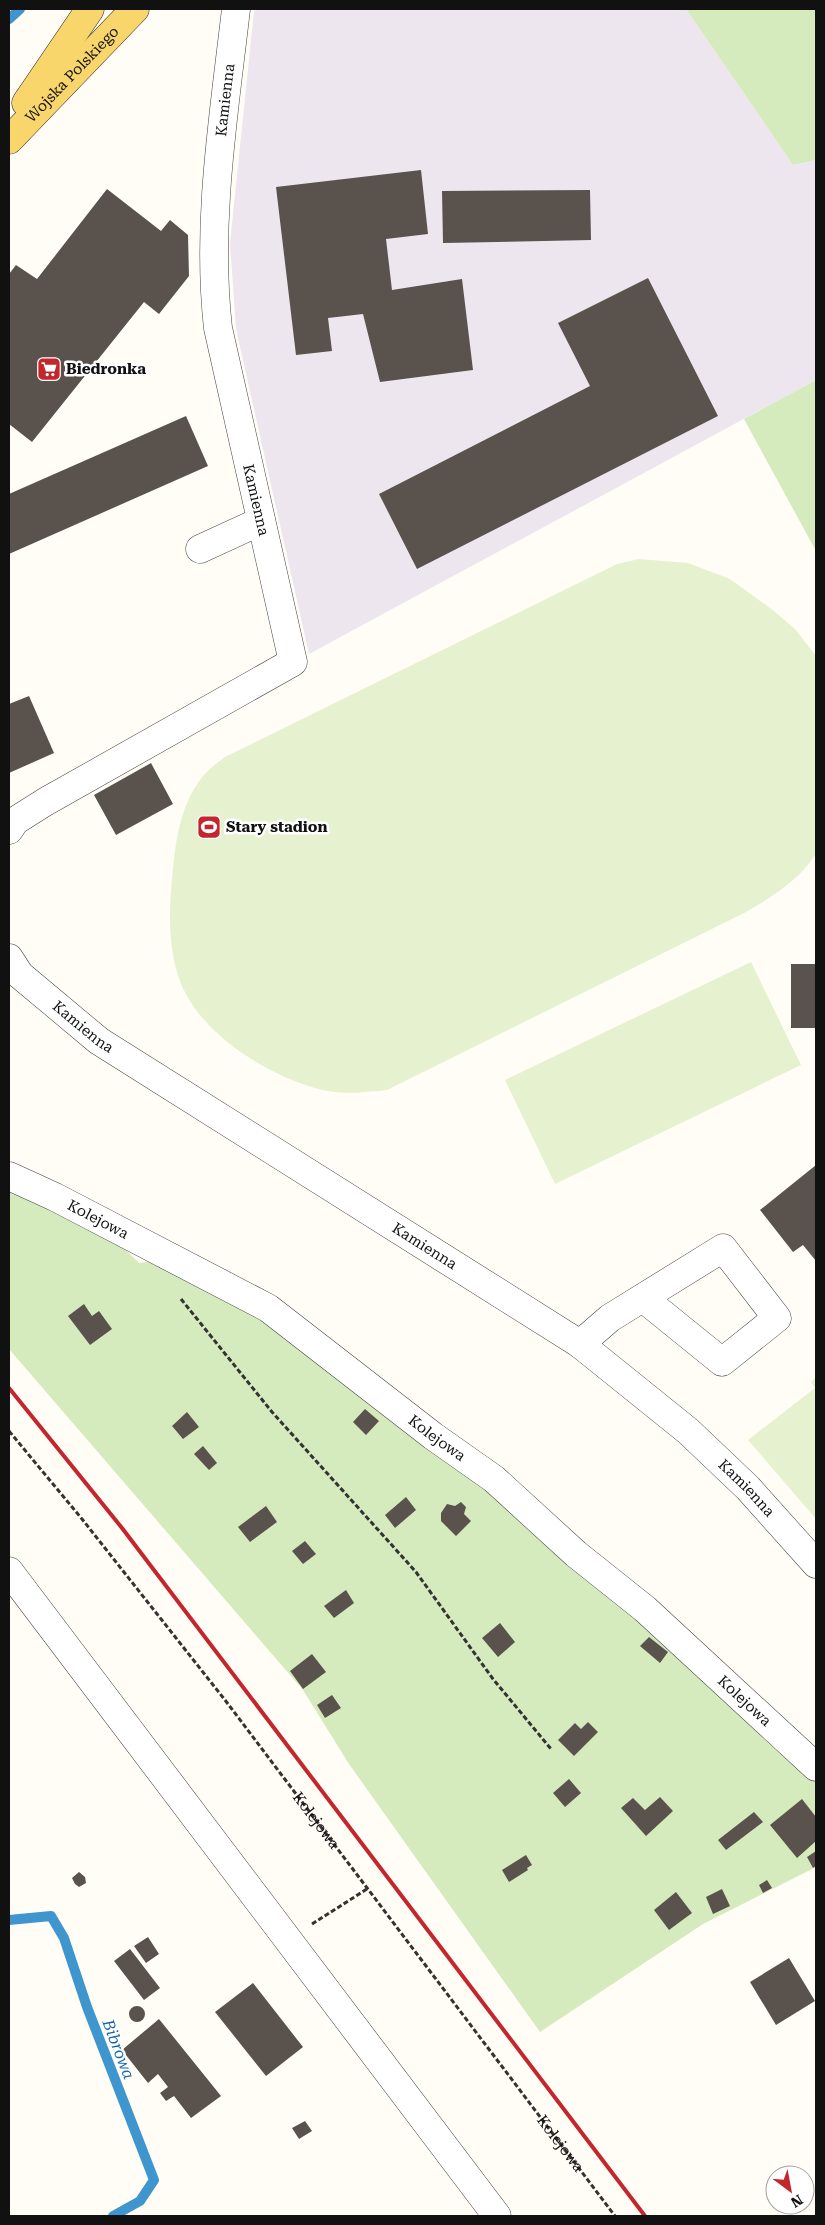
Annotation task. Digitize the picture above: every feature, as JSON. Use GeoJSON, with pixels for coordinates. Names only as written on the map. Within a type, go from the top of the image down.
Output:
{"type":"FeatureCollection","features":[{"type":"Feature","properties":{"kind":"main road","name":"Wojska Polskiego"},"geometry":{"type":"LineString","coordinates":[[9,130],[90,9]]}},
{"type":"Feature","properties":{"kind":"main road","name":"Wojska Polskiego"},"geometry":{"type":"LineString","coordinates":[[9,140],[135,9]]}},
{"type":"Feature","properties":{"kind":"street","name":"Kamienna"},"geometry":{"type":"LineString","coordinates":[[9,830],[15,821],[45,802],[293,662],[218,328],[214,296],[214,246],[220,156],[236,9]]}},
{"type":"Feature","properties":{"kind":"street"},"geometry":{"type":"LineString","coordinates":[[200,549],[261,522]]}},
{"type":"Feature","properties":{"kind":"street","name":"Kamienna"},"geometry":{"type":"LineString","coordinates":[[9,958],[20,975],[99,1041],[580,1344],[694,1438],[748,1488],[816,1564]]}},
{"type":"Feature","properties":{"kind":"street","name":"Kolejowa"},"geometry":{"type":"LineString","coordinates":[[9,1176],[72,1206],[268,1308],[433,1436],[494,1480],[576,1554],[645,1609],[816,1767]]}},
{"type":"Feature","properties":{"kind":"street"},"geometry":{"type":"LineString","coordinates":[[580,1344],[610,1318],[723,1248],[777,1318],[722,1362],[643,1298]]}},
{"type":"Feature","properties":{"kind":"street"},"geometry":{"type":"LineString","coordinates":[[9,1571],[496,2216]]}},
{"type":"Feature","properties":{"kind":"path"},"geometry":{"type":"LineString","coordinates":[[175,1292],[272,1412],[416,1572],[493,1679],[551,1749]]}},
{"type":"Feature","properties":{"kind":"path","name":"Kolejowa"},"geometry":{"type":"LineString","coordinates":[[9,1431],[82,1518],[225,1700],[615,2216]]}},
{"type":"Feature","properties":{"kind":"path"},"geometry":{"type":"LineString","coordinates":[[288,1939],[367,1889]]}},
{"type":"Feature","properties":{"kind":"shaded area"},"geometry":{"type":"Polygon","coordinates":[[[260,9],[686,9],[793,165],[816,160],[816,380],[309,654],[236,329],[230,243],[254,11],[260,9]]]}},
{"type":"Feature","properties":{"kind":"green space"},"geometry":{"type":"Polygon","coordinates":[[[686,9],[816,9],[816,160],[793,165],[686,9]]]}},
{"type":"Feature","properties":{"kind":"green space"},"geometry":{"type":"Polygon","coordinates":[[[816,380],[816,551],[744,419],[816,380]]]}},
{"type":"Feature","properties":{"kind":"green space"},"geometry":{"type":"Polygon","coordinates":[[[639,559],[688,563],[730,579],[795,629],[816,656],[816,854],[809,864],[784,888],[744,913],[387,1090],[355,1093],[339,1092],[302,1084],[260,1064],[220,1036],[203,1019],[190,1001],[180,981],[173,954],[170,926],[174,857],[178,831],[191,795],[205,774],[225,757],[617,564],[639,559]]]}},
{"type":"Feature","properties":{"kind":"green space"},"geometry":{"type":"Polygon","coordinates":[[[751,962],[801,1065],[555,1184],[505,1080],[751,962]]]}},
{"type":"Feature","properties":{"kind":"green space"},"geometry":{"type":"Polygon","coordinates":[[[9,1187],[106,1230],[139,1263],[163,1260],[268,1318],[435,1446],[637,1614],[816,1781],[816,1867],[703,1924],[540,2032],[349,1764],[303,1690],[9,1349],[9,1187]]]}},
{"type":"Feature","properties":{"kind":"green space"},"geometry":{"type":"Polygon","coordinates":[[[816,1377],[816,1519],[748,1440],[815,1388],[811,1382],[816,1377]]]}},
{"type":"Feature","properties":{"kind":"building"},"geometry":{"type":"Polygon","coordinates":[[[421,170],[428,234],[386,239],[392,290],[462,279],[473,370],[380,382],[363,314],[328,318],[332,351],[296,355],[276,187],[421,170]]]}},
{"type":"Feature","properties":{"kind":"building","name":"Biedronka"},"geometry":{"type":"Polygon","coordinates":[[[107,189],[161,231],[170,220],[188,235],[189,276],[159,314],[144,302],[32,442],[9,424],[9,274],[16,265],[37,279],[107,189]]]}},
{"type":"Feature","properties":{"kind":"building"},"geometry":{"type":"Polygon","coordinates":[[[590,190],[591,240],[443,243],[442,191],[590,190]]]}},
{"type":"Feature","properties":{"kind":"building"},"geometry":{"type":"Polygon","coordinates":[[[648,278],[718,416],[417,569],[379,494],[590,386],[558,323],[648,278]]]}},
{"type":"Feature","properties":{"kind":"building"},"geometry":{"type":"Polygon","coordinates":[[[186,416],[208,466],[9,554],[9,494],[186,416]]]}},
{"type":"Feature","properties":{"kind":"building"},"geometry":{"type":"Polygon","coordinates":[[[29,696],[54,753],[9,773],[9,704],[29,696]]]}},
{"type":"Feature","properties":{"kind":"building"},"geometry":{"type":"Polygon","coordinates":[[[151,763],[173,804],[116,835],[94,795],[151,763]]]}},
{"type":"Feature","properties":{"kind":"building"},"geometry":{"type":"Polygon","coordinates":[[[791,964],[816,964],[816,1028],[791,1028],[791,964]]]}},
{"type":"Feature","properties":{"kind":"building"},"geometry":{"type":"Polygon","coordinates":[[[816,1165],[816,1261],[803,1245],[793,1252],[760,1210],[816,1165]]]}},
{"type":"Feature","properties":{"kind":"building"},"geometry":{"type":"Polygon","coordinates":[[[84,1304],[92,1316],[99,1311],[112,1329],[90,1345],[68,1316],[84,1304]]]}},
{"type":"Feature","properties":{"kind":"building"},"geometry":{"type":"Polygon","coordinates":[[[365,1409],[379,1421],[366,1435],[353,1422],[365,1409]]]}},
{"type":"Feature","properties":{"kind":"building"},"geometry":{"type":"Polygon","coordinates":[[[187,1412],[199,1427],[183,1439],[172,1426],[187,1412]]]}},
{"type":"Feature","properties":{"kind":"building"},"geometry":{"type":"Polygon","coordinates":[[[203,1446],[217,1463],[209,1470],[194,1454],[203,1446]]]}},
{"type":"Feature","properties":{"kind":"building"},"geometry":{"type":"Polygon","coordinates":[[[406,1497],[416,1510],[395,1528],[385,1515],[406,1497]]]}},
{"type":"Feature","properties":{"kind":"building"},"geometry":{"type":"Polygon","coordinates":[[[461,1502],[466,1507],[464,1514],[471,1521],[456,1536],[441,1521],[441,1513],[447,1504],[455,1506],[461,1502]]]}},
{"type":"Feature","properties":{"kind":"building"},"geometry":{"type":"Polygon","coordinates":[[[266,1506],[277,1522],[250,1542],[238,1527],[266,1506]]]}},
{"type":"Feature","properties":{"kind":"building"},"geometry":{"type":"Polygon","coordinates":[[[305,1541],[316,1554],[303,1564],[292,1551],[305,1541]]]}},
{"type":"Feature","properties":{"kind":"building"},"geometry":{"type":"Polygon","coordinates":[[[346,1590],[354,1603],[334,1618],[324,1606],[346,1590]]]}},
{"type":"Feature","properties":{"kind":"building"},"geometry":{"type":"Polygon","coordinates":[[[500,1623],[515,1642],[498,1657],[482,1638],[500,1623]]]}},
{"type":"Feature","properties":{"kind":"building"},"geometry":{"type":"Polygon","coordinates":[[[649,1637],[668,1652],[660,1663],[640,1646],[649,1637]]]}},
{"type":"Feature","properties":{"kind":"building"},"geometry":{"type":"Polygon","coordinates":[[[312,1654],[326,1672],[303,1689],[290,1671],[312,1654]]]}},
{"type":"Feature","properties":{"kind":"building"},"geometry":{"type":"Polygon","coordinates":[[[332,1695],[341,1708],[325,1718],[317,1705],[332,1695]]]}},
{"type":"Feature","properties":{"kind":"building"},"geometry":{"type":"Polygon","coordinates":[[[588,1722],[598,1732],[574,1756],[558,1740],[575,1723],[581,1729],[588,1722]]]}},
{"type":"Feature","properties":{"kind":"building"},"geometry":{"type":"Polygon","coordinates":[[[569,1779],[581,1793],[565,1807],[553,1793],[569,1779]]]}},
{"type":"Feature","properties":{"kind":"building"},"geometry":{"type":"Polygon","coordinates":[[[660,1797],[673,1811],[646,1836],[621,1808],[633,1798],[645,1810],[660,1797]]]}},
{"type":"Feature","properties":{"kind":"building"},"geometry":{"type":"Polygon","coordinates":[[[802,1799],[816,1817],[816,1841],[797,1858],[770,1825],[802,1799]]]}},
{"type":"Feature","properties":{"kind":"building"},"geometry":{"type":"Polygon","coordinates":[[[754,1812],[763,1822],[726,1850],[718,1840],[754,1812]]]}},
{"type":"Feature","properties":{"kind":"building"},"geometry":{"type":"Polygon","coordinates":[[[816,1851],[816,1866],[813,1868],[807,1857],[816,1851]]]}},
{"type":"Feature","properties":{"kind":"building"},"geometry":{"type":"Polygon","coordinates":[[[526,1855],[532,1865],[527,1868],[528,1870],[509,1882],[502,1870],[526,1855]]]}},
{"type":"Feature","properties":{"kind":"building"},"geometry":{"type":"Polygon","coordinates":[[[79,1872],[85,1877],[86,1883],[79,1887],[72,1878],[79,1872]]]}},
{"type":"Feature","properties":{"kind":"building"},"geometry":{"type":"Polygon","coordinates":[[[767,1880],[772,1888],[763,1893],[759,1885],[767,1880]]]}},
{"type":"Feature","properties":{"kind":"building"},"geometry":{"type":"Polygon","coordinates":[[[722,1889],[730,1906],[713,1914],[706,1897],[722,1889]]]}},
{"type":"Feature","properties":{"kind":"building"},"geometry":{"type":"Polygon","coordinates":[[[676,1892],[692,1913],[669,1930],[654,1910],[676,1892]]]}},
{"type":"Feature","properties":{"kind":"building"},"geometry":{"type":"Polygon","coordinates":[[[148,1937],[159,1954],[146,1963],[134,1946],[148,1937]]]}},
{"type":"Feature","properties":{"kind":"building"},"geometry":{"type":"Polygon","coordinates":[[[130,1949],[160,1988],[144,2000],[114,1961],[130,1949]]]}},
{"type":"Feature","properties":{"kind":"building"},"geometry":{"type":"Polygon","coordinates":[[[789,1958],[815,2001],[776,2025],[750,1982],[789,1958]]]}},
{"type":"Feature","properties":{"kind":"building"},"geometry":{"type":"Polygon","coordinates":[[[253,1983],[303,2047],[266,2076],[215,2012],[253,1983]]]}},
{"type":"Feature","properties":{"kind":"building"},"geometry":{"type":"Polygon","coordinates":[[[137,2006],[145,2014],[137,2022],[129,2014],[137,2006]]]}},
{"type":"Feature","properties":{"kind":"building"},"geometry":{"type":"Polygon","coordinates":[[[159,2019],[221,2096],[191,2118],[174,2096],[166,2101],[160,2093],[168,2087],[158,2074],[148,2083],[122,2050],[159,2019]]]}},
{"type":"Feature","properties":{"kind":"building"},"geometry":{"type":"Polygon","coordinates":[[[305,2121],[312,2131],[299,2139],[292,2128],[305,2121]]]}},
{"type":"Feature","properties":{"kind":"waterway"},"geometry":{"type":"LineString","coordinates":[[9,19],[20,9]]}},
{"type":"Feature","properties":{"kind":"waterway","name":"Bibrowa"},"geometry":{"type":"LineString","coordinates":[[9,1920],[51,1916],[64,1938],[87,2007],[154,2180],[140,2201],[113,2216]]}},
{"type":"Feature","properties":{"kind":"railway"},"geometry":{"type":"LineString","coordinates":[[9,1388],[122,1528],[645,2216]]}},
{"type":"Feature","properties":{"kind":"place","name":"Biedronka"},"geometry":{"type":"Point","coordinates":[49,369]}},
{"type":"Feature","properties":{"kind":"place","name":"Stary stadion"},"geometry":{"type":"Point","coordinates":[209,827]}}]}
